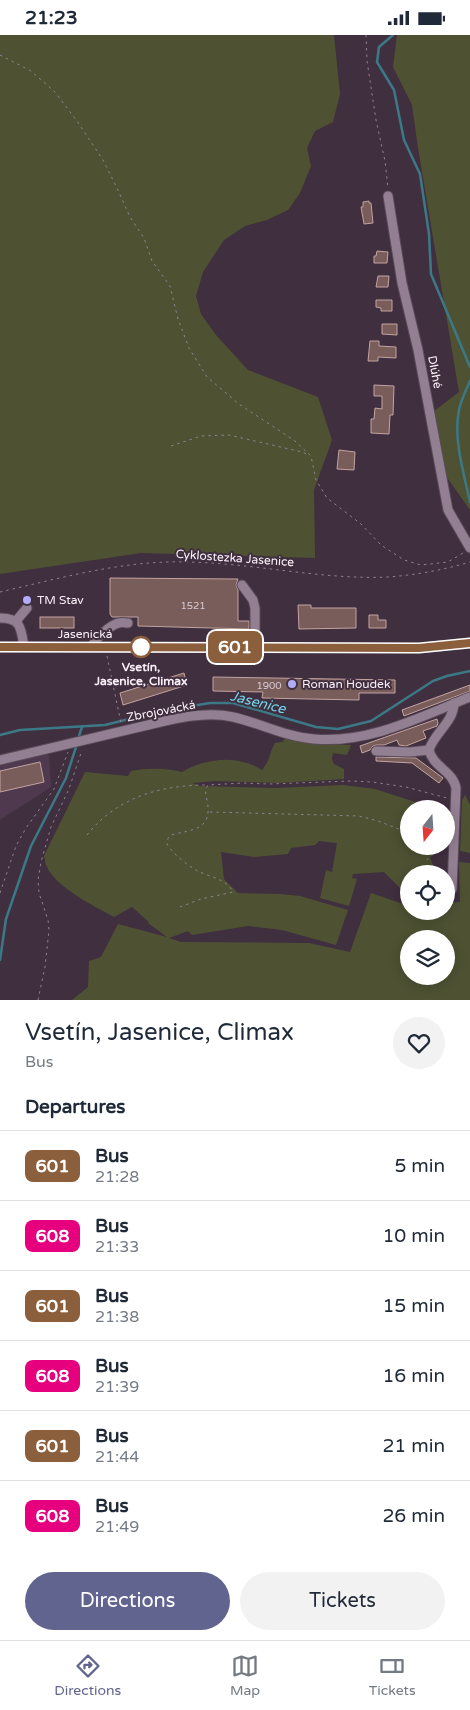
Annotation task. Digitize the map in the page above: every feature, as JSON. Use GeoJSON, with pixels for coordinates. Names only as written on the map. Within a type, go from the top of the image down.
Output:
{"type":"FeatureCollection","features":[{"type":"Feature","properties":{"kind":"street","name":"Dlúhé"},"geometry":{"type":"LineString","coordinates":[[388,196],[402,283],[418,350],[448,510],[466,550]]}},
{"type":"Feature","properties":{"kind":"street"},"geometry":{"type":"LineString","coordinates":[[242,585],[253,600],[255,608],[255,647]]}},
{"type":"Feature","properties":{"kind":"street"},"geometry":{"type":"LineString","coordinates":[[16,621],[27,608]]}},
{"type":"Feature","properties":{"kind":"street"},"geometry":{"type":"LineString","coordinates":[[0,618],[16,621],[20,628],[24,647]]}},
{"type":"Feature","properties":{"kind":"street"},"geometry":{"type":"LineString","coordinates":[[92,647],[97,638],[118,623],[128,623]]}},
{"type":"Feature","properties":{"kind":"street","name":"Jasenická"},"geometry":{"type":"LineString","coordinates":[[0,647],[419,648],[470,643]]}},
{"type":"Feature","properties":{"kind":"street","name":"Zbrojovácká"},"geometry":{"type":"LineString","coordinates":[[0,760],[190,716],[215,715],[231,717],[296,736],[313,739],[344,740],[372,735],[470,697]]}},
{"type":"Feature","properties":{"kind":"street"},"geometry":{"type":"LineString","coordinates":[[453,865],[457,795],[454,780],[434,761],[429,750],[451,715],[454,703]]}},
{"type":"Feature","properties":{"kind":"street"},"geometry":{"type":"LineString","coordinates":[[376,751],[410,752],[429,750]]}},
{"type":"Feature","properties":{"kind":"path"},"geometry":{"type":"LineString","coordinates":[[366,35],[366,61],[385,161],[388,196]]}},
{"type":"Feature","properties":{"kind":"path"},"geometry":{"type":"LineString","coordinates":[[0,55],[32,71],[54,92],[77,121],[102,160],[130,217],[144,238],[152,261],[170,286],[178,319],[189,348],[207,377],[239,405],[295,441],[311,456],[316,480],[327,498],[361,524],[381,545],[404,560],[421,565],[448,561],[466,550]]}},
{"type":"Feature","properties":{"kind":"path"},"geometry":{"type":"LineString","coordinates":[[171,446],[201,436],[229,435],[302,452],[311,456]]}},
{"type":"Feature","properties":{"kind":"path","name":"Cyklostezka Jasenice"},"geometry":{"type":"LineString","coordinates":[[0,592],[108,569],[157,562],[208,563],[371,577],[425,573],[470,562]]}},
{"type":"Feature","properties":{"kind":"path"},"geometry":{"type":"LineString","coordinates":[[106,653],[121,724]]}},
{"type":"Feature","properties":{"kind":"path"},"geometry":{"type":"LineString","coordinates":[[38,1000],[45,967],[49,930],[48,920],[39,893],[38,880],[41,862],[51,827],[69,789],[84,741]]}},
{"type":"Feature","properties":{"kind":"path"},"geometry":{"type":"LineString","coordinates":[[0,893],[16,846],[26,827],[58,782],[71,744]]}},
{"type":"Feature","properties":{"kind":"path"},"geometry":{"type":"LineString","coordinates":[[88,835],[98,821],[142,794],[177,786],[351,781],[406,787],[447,798],[457,795]]}},
{"type":"Feature","properties":{"kind":"path"},"geometry":{"type":"LineString","coordinates":[[180,907],[201,899],[233,891],[225,883],[192,868],[167,844],[168,838],[171,835],[202,826],[208,819],[209,812],[205,791],[208,785]]}},
{"type":"Feature","properties":{"kind":"path"},"geometry":{"type":"LineString","coordinates":[[209,812],[359,816],[400,830]]}},
{"type":"Feature","properties":{"kind":"path"},"geometry":{"type":"LineString","coordinates":[[427,855],[428,860]]}},
{"type":"Feature","properties":{"kind":"shaded area"},"geometry":{"type":"Polygon","coordinates":[[[49,753],[51,787],[0,820],[0,765],[49,753]]]}},
{"type":"Feature","properties":{"kind":"green space"},"geometry":{"type":"Polygon","coordinates":[[[0,35],[334,35],[340,94],[333,122],[315,131],[307,148],[311,166],[300,193],[288,210],[267,220],[245,226],[224,240],[203,272],[196,296],[201,314],[216,335],[248,370],[318,397],[332,440],[314,490],[315,558],[141,553],[0,574],[0,35]]]}},
{"type":"Feature","properties":{"kind":"green space"},"geometry":{"type":"Polygon","coordinates":[[[397,35],[470,35],[470,510],[436,462],[429,415],[459,392],[412,105],[393,67],[397,35]]]}},
{"type":"Feature","properties":{"kind":"green space"},"geometry":{"type":"Polygon","coordinates":[[[286,738],[309,743],[351,745],[347,755],[333,753],[332,759],[334,764],[344,769],[344,779],[278,783],[215,781],[192,783],[200,786],[276,788],[343,785],[375,789],[409,800],[400,800],[400,855],[433,855],[430,857],[433,865],[400,865],[400,888],[384,872],[353,874],[352,878],[357,879],[349,906],[320,898],[326,870],[332,872],[337,843],[319,841],[315,845],[291,848],[288,854],[254,857],[221,852],[224,879],[238,893],[300,896],[348,910],[336,945],[282,930],[248,926],[192,935],[188,931],[169,938],[181,942],[309,943],[350,952],[371,893],[400,903],[400,920],[455,920],[455,902],[460,902],[459,862],[470,863],[470,1000],[72,1000],[88,987],[89,961],[101,957],[118,924],[167,937],[148,923],[132,907],[114,917],[87,902],[59,882],[46,866],[44,856],[85,772],[128,776],[131,771],[144,769],[182,772],[211,761],[222,760],[242,762],[262,770],[275,743],[282,742],[286,738]]]}},
{"type":"Feature","properties":{"kind":"green space"},"geometry":{"type":"Polygon","coordinates":[[[465,795],[470,805],[470,853],[460,851],[462,800],[465,795]]]}},
{"type":"Feature","properties":{"kind":"building"},"geometry":{"type":"Polygon","coordinates":[[[369,201],[371,203],[373,223],[364,224],[361,207],[363,207],[363,202],[369,201]]]}},
{"type":"Feature","properties":{"kind":"building"},"geometry":{"type":"Polygon","coordinates":[[[377,251],[388,252],[387,263],[374,263],[374,256],[376,256],[377,251]]]}},
{"type":"Feature","properties":{"kind":"building"},"geometry":{"type":"Polygon","coordinates":[[[378,276],[389,276],[388,287],[376,287],[378,276]]]}},
{"type":"Feature","properties":{"kind":"building"},"geometry":{"type":"Polygon","coordinates":[[[376,300],[392,300],[392,311],[381,311],[381,308],[376,307],[376,300]]]}},
{"type":"Feature","properties":{"kind":"building"},"geometry":{"type":"Polygon","coordinates":[[[382,324],[397,324],[397,335],[382,334],[382,324]]]}},
{"type":"Feature","properties":{"kind":"building"},"geometry":{"type":"Polygon","coordinates":[[[370,341],[379,341],[379,346],[396,347],[396,358],[378,357],[378,361],[368,361],[370,341]]]}},
{"type":"Feature","properties":{"kind":"building"},"geometry":{"type":"Polygon","coordinates":[[[374,385],[394,386],[393,415],[390,415],[389,434],[371,433],[371,419],[374,419],[375,408],[382,409],[382,396],[374,396],[374,385]]]}},
{"type":"Feature","properties":{"kind":"building"},"geometry":{"type":"Polygon","coordinates":[[[339,450],[355,452],[354,470],[337,469],[339,450]]]}},
{"type":"Feature","properties":{"kind":"building"},"geometry":{"type":"Polygon","coordinates":[[[110,578],[238,579],[236,585],[238,590],[238,621],[249,621],[249,629],[138,626],[138,617],[112,617],[110,614],[110,578]]]}},
{"type":"Feature","properties":{"kind":"building"},"geometry":{"type":"Polygon","coordinates":[[[298,605],[311,605],[311,608],[356,608],[356,628],[299,629],[298,605]]]}},
{"type":"Feature","properties":{"kind":"building"},"geometry":{"type":"Polygon","coordinates":[[[369,615],[378,615],[378,620],[386,620],[386,628],[369,628],[369,615]]]}},
{"type":"Feature","properties":{"kind":"building"},"geometry":{"type":"Polygon","coordinates":[[[40,617],[74,617],[74,628],[40,628],[40,617]]]}},
{"type":"Feature","properties":{"kind":"building"},"geometry":{"type":"Polygon","coordinates":[[[184,673],[187,685],[123,705],[120,693],[184,673]]]}},
{"type":"Feature","properties":{"kind":"building"},"geometry":{"type":"Polygon","coordinates":[[[213,677],[395,680],[395,693],[359,693],[359,700],[262,698],[263,692],[213,691],[213,677]]]}},
{"type":"Feature","properties":{"kind":"building"},"geometry":{"type":"Polygon","coordinates":[[[470,685],[470,691],[404,716],[402,710],[470,685]]]}},
{"type":"Feature","properties":{"kind":"building"},"geometry":{"type":"Polygon","coordinates":[[[437,719],[437,726],[423,731],[426,738],[406,746],[399,745],[397,740],[384,745],[373,746],[370,750],[362,753],[360,746],[437,719]]]}},
{"type":"Feature","properties":{"kind":"building"},"geometry":{"type":"Polygon","coordinates":[[[376,757],[416,758],[443,778],[439,783],[412,763],[376,761],[376,757]]]}},
{"type":"Feature","properties":{"kind":"building"},"geometry":{"type":"Polygon","coordinates":[[[40,762],[44,782],[0,792],[0,771],[40,762]]]}},
{"type":"Feature","properties":{"kind":"waterway"},"geometry":{"type":"LineString","coordinates":[[393,35],[379,47],[377,62],[394,90],[404,140],[420,174],[429,234],[431,274],[470,367]]}},
{"type":"Feature","properties":{"kind":"waterway"},"geometry":{"type":"LineString","coordinates":[[470,381],[460,406],[457,433],[470,502]]}},
{"type":"Feature","properties":{"kind":"waterway","name":"Jasenice"},"geometry":{"type":"LineString","coordinates":[[0,735],[20,730],[105,725],[161,711],[210,703],[233,703],[316,727],[338,729],[371,721],[433,681],[470,671]]}},
{"type":"Feature","properties":{"kind":"waterway"},"geometry":{"type":"LineString","coordinates":[[78,739],[82,727]]}},
{"type":"Feature","properties":{"kind":"waterway"},"geometry":{"type":"LineString","coordinates":[[0,960],[6,919],[31,846],[66,778],[77,744]]}},
{"type":"Feature","properties":{"kind":"bus line","name":"601"},"geometry":{"type":"LineString","coordinates":[[0,647],[419,648],[470,643]]}},
{"type":"Feature","properties":{"kind":"place","name":"TM Stav"},"geometry":{"type":"Point","coordinates":[27,600]}},
{"type":"Feature","properties":{"kind":"place","name":"Vsetín, Jasenice, Climax"},"geometry":{"type":"Point","coordinates":[141,647]}},
{"type":"Feature","properties":{"kind":"place","name":"Roman Houdek"},"geometry":{"type":"Point","coordinates":[292,684]}}]}
